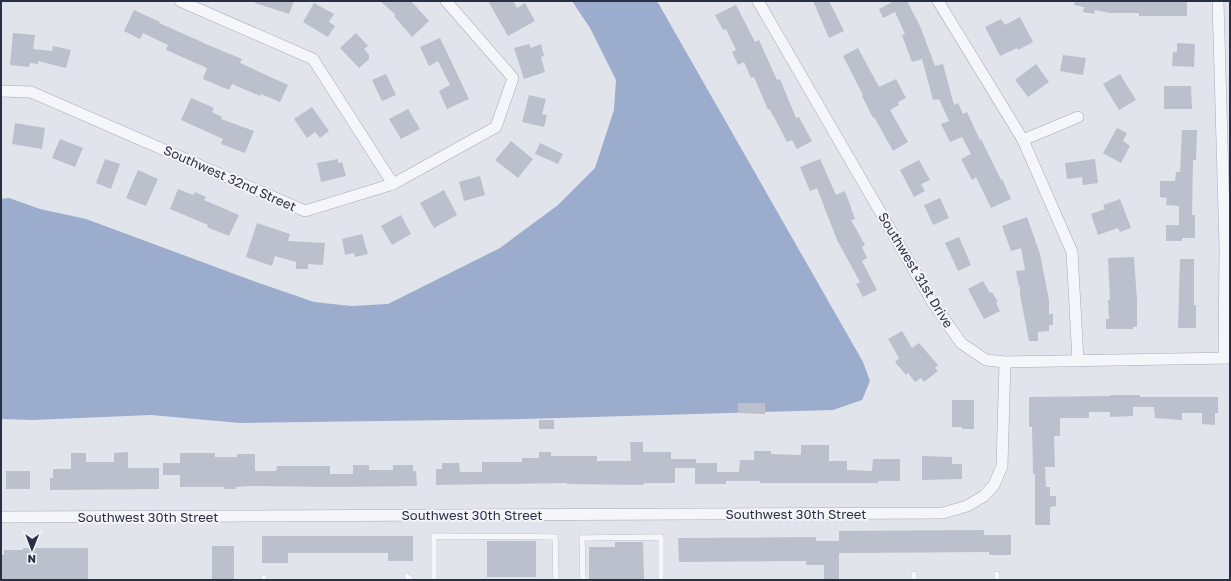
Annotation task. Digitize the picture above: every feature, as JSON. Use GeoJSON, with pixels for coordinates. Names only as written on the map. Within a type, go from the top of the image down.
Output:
{"type":"FeatureCollection","features":[{"type":"Feature","properties":{"kind":"street"},"geometry":{"type":"LineString","coordinates":[[180,1],[313,59],[393,184]]}},
{"type":"Feature","properties":{"kind":"street","name":"Southwest 32nd Street"},"geometry":{"type":"LineString","coordinates":[[1,91],[32,92],[305,211],[393,184],[496,127],[513,78],[446,1]]}},
{"type":"Feature","properties":{"kind":"street","name":"Southwest 31st Drive"},"geometry":{"type":"LineString","coordinates":[[758,1],[933,303],[961,343],[986,360],[1005,362],[1227,358]]}},
{"type":"Feature","properties":{"kind":"street"},"geometry":{"type":"LineString","coordinates":[[938,1],[1023,140],[1072,252],[1078,361]]}},
{"type":"Feature","properties":{"kind":"street"},"geometry":{"type":"LineString","coordinates":[[1218,1],[1227,358]]}},
{"type":"Feature","properties":{"kind":"street"},"geometry":{"type":"LineString","coordinates":[[1023,140],[1078,117]]}},
{"type":"Feature","properties":{"kind":"street","name":"Southwest 30th Street"},"geometry":{"type":"LineString","coordinates":[[1,517],[943,513],[967,506],[984,496],[994,485],[1002,466],[1005,362]]}},
{"type":"Feature","properties":{"kind":"lane"},"geometry":{"type":"LineString","coordinates":[[434,580],[434,536],[555,537],[556,580]]}},
{"type":"Feature","properties":{"kind":"lane"},"geometry":{"type":"LineString","coordinates":[[583,580],[582,538],[661,537],[662,580]]}},
{"type":"Feature","properties":{"kind":"lane"},"geometry":{"type":"LineString","coordinates":[[997,574],[997,580]]}},
{"type":"Feature","properties":{"kind":"water"},"geometry":{"type":"Polygon","coordinates":[[[572,1],[657,1],[863,362],[870,381],[862,400],[833,410],[524,419],[240,423],[151,415],[32,420],[1,419],[1,199],[9,198],[40,209],[86,219],[314,302],[351,306],[388,304],[500,248],[558,205],[595,168],[614,110],[616,80],[590,28],[572,1]]]}},
{"type":"Feature","properties":{"kind":"building"},"geometry":{"type":"Polygon","coordinates":[[[255,1],[294,1],[289,14],[255,3],[255,1]]]}},
{"type":"Feature","properties":{"kind":"building"},"geometry":{"type":"Polygon","coordinates":[[[380,1],[411,1],[429,21],[412,37],[394,16],[396,15],[380,1]]]}},
{"type":"Feature","properties":{"kind":"building"},"geometry":{"type":"Polygon","coordinates":[[[488,1],[513,1],[517,8],[525,3],[535,21],[508,36],[488,1]]]}},
{"type":"Feature","properties":{"kind":"building"},"geometry":{"type":"Polygon","coordinates":[[[813,1],[829,1],[844,31],[829,38],[813,1]]]}},
{"type":"Feature","properties":{"kind":"building"},"geometry":{"type":"Polygon","coordinates":[[[894,1],[907,1],[920,26],[935,66],[943,64],[954,105],[958,103],[963,114],[967,112],[1011,199],[991,208],[976,177],[972,180],[961,159],[971,154],[962,137],[950,142],[941,124],[949,121],[939,99],[933,100],[922,59],[912,62],[902,35],[905,34],[895,12],[883,18],[879,9],[894,1]]]}},
{"type":"Feature","properties":{"kind":"building"},"geometry":{"type":"Polygon","coordinates":[[[1075,1],[1187,1],[1187,16],[1139,16],[1139,13],[1110,13],[1095,10],[1094,14],[1083,12],[1084,7],[1074,5],[1075,1]]]}},
{"type":"Feature","properties":{"kind":"building"},"geometry":{"type":"Polygon","coordinates":[[[314,3],[334,14],[329,22],[335,26],[328,37],[303,22],[314,3]]]}},
{"type":"Feature","properties":{"kind":"building"},"geometry":{"type":"Polygon","coordinates":[[[736,5],[755,42],[759,40],[777,80],[780,79],[796,118],[799,117],[812,141],[797,149],[792,140],[787,142],[770,109],[768,110],[754,77],[751,78],[744,62],[738,65],[732,52],[736,50],[726,29],[723,30],[715,15],[736,5]]]}},
{"type":"Feature","properties":{"kind":"building"},"geometry":{"type":"Polygon","coordinates":[[[134,10],[160,22],[159,23],[242,59],[240,63],[288,85],[280,102],[261,94],[260,96],[232,84],[229,90],[203,79],[207,68],[166,50],[168,45],[143,33],[140,39],[124,31],[134,10]]]}},
{"type":"Feature","properties":{"kind":"building"},"geometry":{"type":"Polygon","coordinates":[[[1020,17],[1033,42],[1018,50],[1017,48],[1000,56],[985,27],[1001,19],[1005,25],[1020,17]]]}},
{"type":"Feature","properties":{"kind":"building"},"geometry":{"type":"Polygon","coordinates":[[[13,33],[35,35],[33,49],[52,51],[53,46],[71,50],[66,68],[38,61],[38,64],[30,63],[29,67],[10,65],[13,33]]]}},
{"type":"Feature","properties":{"kind":"building"},"geometry":{"type":"Polygon","coordinates":[[[356,33],[368,46],[364,49],[369,55],[369,59],[359,68],[340,48],[356,33]]]}},
{"type":"Feature","properties":{"kind":"building"},"geometry":{"type":"Polygon","coordinates":[[[440,38],[469,99],[447,109],[439,91],[450,85],[438,61],[429,66],[420,47],[440,38]]]}},
{"type":"Feature","properties":{"kind":"building"},"geometry":{"type":"Polygon","coordinates":[[[1177,43],[1195,44],[1194,67],[1172,66],[1173,52],[1177,52],[1177,43]]]}},
{"type":"Feature","properties":{"kind":"building"},"geometry":{"type":"Polygon","coordinates":[[[529,44],[531,48],[541,44],[544,56],[541,57],[545,72],[524,79],[514,48],[529,44]]]}},
{"type":"Feature","properties":{"kind":"building"},"geometry":{"type":"Polygon","coordinates":[[[858,48],[879,87],[896,79],[906,98],[898,102],[899,105],[890,110],[908,142],[893,151],[874,117],[873,118],[843,56],[858,48]]]}},
{"type":"Feature","properties":{"kind":"building"},"geometry":{"type":"Polygon","coordinates":[[[1063,55],[1086,58],[1083,75],[1060,71],[1063,55]]]}},
{"type":"Feature","properties":{"kind":"building"},"geometry":{"type":"Polygon","coordinates":[[[1036,64],[1049,82],[1028,97],[1015,80],[1036,64]]]}},
{"type":"Feature","properties":{"kind":"building"},"geometry":{"type":"Polygon","coordinates":[[[386,74],[396,95],[382,101],[372,80],[386,74]]]}},
{"type":"Feature","properties":{"kind":"building"},"geometry":{"type":"Polygon","coordinates":[[[1120,74],[1136,100],[1119,110],[1103,84],[1120,74]]]}},
{"type":"Feature","properties":{"kind":"building"},"geometry":{"type":"Polygon","coordinates":[[[1164,86],[1191,86],[1192,109],[1164,109],[1164,86]]]}},
{"type":"Feature","properties":{"kind":"building"},"geometry":{"type":"Polygon","coordinates":[[[529,95],[546,99],[542,114],[547,115],[544,127],[522,122],[529,95]]]}},
{"type":"Feature","properties":{"kind":"building"},"geometry":{"type":"Polygon","coordinates":[[[191,98],[214,108],[212,112],[222,117],[221,119],[254,131],[245,153],[221,144],[223,139],[181,120],[191,98]]]}},
{"type":"Feature","properties":{"kind":"building"},"geometry":{"type":"Polygon","coordinates":[[[312,107],[329,131],[320,138],[315,132],[307,138],[294,119],[312,107]]]}},
{"type":"Feature","properties":{"kind":"building"},"geometry":{"type":"Polygon","coordinates":[[[408,109],[420,129],[401,139],[389,119],[408,109]]]}},
{"type":"Feature","properties":{"kind":"building"},"geometry":{"type":"Polygon","coordinates":[[[15,123],[45,128],[42,149],[12,144],[15,123]]]}},
{"type":"Feature","properties":{"kind":"building"},"geometry":{"type":"Polygon","coordinates":[[[1117,128],[1127,133],[1123,141],[1130,146],[1121,163],[1103,153],[1117,128]]]}},
{"type":"Feature","properties":{"kind":"building"},"geometry":{"type":"Polygon","coordinates":[[[1182,130],[1197,130],[1196,160],[1193,160],[1192,215],[1195,215],[1195,238],[1182,238],[1182,241],[1166,241],[1166,225],[1179,225],[1179,206],[1166,205],[1167,198],[1160,197],[1160,181],[1175,181],[1176,172],[1180,172],[1182,130]]]}},
{"type":"Feature","properties":{"kind":"building"},"geometry":{"type":"Polygon","coordinates":[[[60,139],[83,148],[75,167],[52,158],[60,139]]]}},
{"type":"Feature","properties":{"kind":"building"},"geometry":{"type":"Polygon","coordinates":[[[511,141],[533,159],[518,178],[495,160],[511,141]]]}},
{"type":"Feature","properties":{"kind":"building"},"geometry":{"type":"Polygon","coordinates":[[[540,143],[563,154],[558,164],[535,154],[540,143]]]}},
{"type":"Feature","properties":{"kind":"building"},"geometry":{"type":"Polygon","coordinates":[[[105,159],[120,164],[111,189],[96,183],[105,159]]]}},
{"type":"Feature","properties":{"kind":"building"},"geometry":{"type":"Polygon","coordinates":[[[338,159],[338,163],[342,162],[346,176],[321,182],[317,163],[338,159]]]}},
{"type":"Feature","properties":{"kind":"building"},"geometry":{"type":"Polygon","coordinates":[[[820,159],[836,195],[845,191],[855,219],[851,220],[865,245],[862,247],[867,258],[862,261],[877,290],[863,297],[856,284],[860,282],[837,240],[817,188],[810,191],[800,167],[820,159]]]}},
{"type":"Feature","properties":{"kind":"building"},"geometry":{"type":"Polygon","coordinates":[[[1095,159],[1098,183],[1083,185],[1082,177],[1067,179],[1065,163],[1095,159]]]}},
{"type":"Feature","properties":{"kind":"building"},"geometry":{"type":"Polygon","coordinates":[[[919,160],[930,180],[921,184],[925,191],[914,197],[900,170],[919,160]]]}},
{"type":"Feature","properties":{"kind":"building"},"geometry":{"type":"Polygon","coordinates":[[[138,170],[158,179],[146,206],[126,198],[138,170]]]}},
{"type":"Feature","properties":{"kind":"building"},"geometry":{"type":"Polygon","coordinates":[[[480,176],[485,195],[464,201],[459,182],[480,176]]]}},
{"type":"Feature","properties":{"kind":"building"},"geometry":{"type":"Polygon","coordinates":[[[178,189],[193,195],[195,192],[206,197],[204,200],[239,215],[229,236],[207,227],[208,225],[170,209],[178,189]]]}},
{"type":"Feature","properties":{"kind":"building"},"geometry":{"type":"Polygon","coordinates":[[[444,190],[457,215],[434,228],[420,203],[444,190]]]}},
{"type":"Feature","properties":{"kind":"building"},"geometry":{"type":"Polygon","coordinates":[[[940,198],[949,218],[933,225],[924,205],[940,198]]]}},
{"type":"Feature","properties":{"kind":"building"},"geometry":{"type":"Polygon","coordinates":[[[1120,199],[1131,228],[1120,232],[1118,228],[1098,235],[1091,214],[1105,209],[1103,205],[1120,199]]]}},
{"type":"Feature","properties":{"kind":"building"},"geometry":{"type":"Polygon","coordinates":[[[401,215],[411,234],[392,245],[381,226],[401,215]]]}},
{"type":"Feature","properties":{"kind":"building"},"geometry":{"type":"Polygon","coordinates":[[[1027,217],[1040,254],[1049,300],[1049,314],[1053,314],[1053,325],[1049,325],[1049,331],[1038,332],[1038,341],[1029,341],[1020,295],[1020,286],[1019,287],[1016,271],[1025,270],[1021,248],[1011,251],[1002,226],[1027,217]]]}},
{"type":"Feature","properties":{"kind":"building"},"geometry":{"type":"Polygon","coordinates":[[[257,223],[290,234],[288,241],[325,243],[323,265],[308,264],[308,269],[296,269],[296,262],[275,256],[272,266],[246,257],[257,223]]]}},
{"type":"Feature","properties":{"kind":"building"},"geometry":{"type":"Polygon","coordinates":[[[362,234],[368,254],[355,257],[354,253],[345,255],[342,239],[362,234]]]}},
{"type":"Feature","properties":{"kind":"building"},"geometry":{"type":"Polygon","coordinates":[[[959,237],[971,265],[958,271],[945,243],[959,237]]]}},
{"type":"Feature","properties":{"kind":"building"},"geometry":{"type":"Polygon","coordinates":[[[1134,257],[1137,327],[1133,327],[1133,329],[1106,329],[1106,319],[1109,319],[1108,300],[1110,300],[1108,258],[1134,257]]]}},
{"type":"Feature","properties":{"kind":"building"},"geometry":{"type":"Polygon","coordinates":[[[1180,259],[1194,259],[1194,305],[1196,305],[1196,328],[1178,328],[1180,259]]]}},
{"type":"Feature","properties":{"kind":"building"},"geometry":{"type":"Polygon","coordinates":[[[983,281],[990,293],[992,292],[998,302],[996,303],[1000,311],[984,319],[968,289],[983,281]]]}},
{"type":"Feature","properties":{"kind":"building"},"geometry":{"type":"Polygon","coordinates":[[[902,331],[912,348],[919,343],[938,365],[935,368],[938,371],[924,382],[921,378],[915,382],[908,373],[906,375],[895,362],[899,358],[888,339],[902,331]]]}},
{"type":"Feature","properties":{"kind":"building"},"geometry":{"type":"Polygon","coordinates":[[[1140,395],[1140,397],[1218,397],[1218,413],[1215,413],[1215,425],[1202,424],[1202,413],[1182,413],[1182,420],[1155,418],[1154,407],[1133,407],[1133,416],[1110,417],[1110,412],[1089,412],[1089,418],[1060,418],[1060,436],[1054,436],[1055,467],[1045,467],[1046,487],[1050,487],[1050,496],[1056,496],[1056,506],[1050,507],[1050,525],[1035,525],[1035,474],[1033,474],[1032,427],[1029,427],[1029,397],[1140,395]]]}},
{"type":"Feature","properties":{"kind":"building"},"geometry":{"type":"Polygon","coordinates":[[[952,400],[974,400],[974,429],[952,427],[952,400]]]}},
{"type":"Feature","properties":{"kind":"building"},"geometry":{"type":"Polygon","coordinates":[[[738,403],[765,403],[765,414],[738,413],[738,403]]]}},
{"type":"Feature","properties":{"kind":"building"},"geometry":{"type":"Polygon","coordinates":[[[539,420],[554,420],[554,429],[539,429],[539,420]]]}},
{"type":"Feature","properties":{"kind":"building"},"geometry":{"type":"Polygon","coordinates":[[[630,442],[643,442],[643,452],[671,452],[671,459],[696,459],[696,463],[717,463],[717,472],[739,472],[740,460],[754,460],[754,451],[771,451],[771,454],[801,455],[801,445],[829,445],[829,461],[847,461],[847,470],[872,471],[873,459],[900,459],[900,481],[878,481],[878,483],[760,483],[760,481],[726,481],[726,484],[695,484],[695,468],[675,468],[675,483],[644,483],[643,485],[567,483],[436,485],[436,469],[442,469],[442,463],[459,463],[460,472],[482,472],[482,462],[522,462],[522,458],[539,458],[539,452],[551,452],[551,456],[597,456],[597,461],[631,461],[630,442]]]}},
{"type":"Feature","properties":{"kind":"building"},"geometry":{"type":"Polygon","coordinates":[[[128,452],[128,468],[159,468],[159,489],[50,490],[50,478],[53,478],[53,469],[71,469],[71,453],[86,453],[86,462],[114,462],[114,453],[128,452]]]}},
{"type":"Feature","properties":{"kind":"building"},"geometry":{"type":"Polygon","coordinates":[[[180,453],[215,453],[215,457],[237,457],[237,454],[255,454],[255,471],[276,471],[277,466],[330,466],[330,474],[353,474],[353,465],[369,465],[369,470],[393,470],[393,465],[413,465],[413,471],[416,471],[417,486],[252,486],[236,487],[236,489],[224,489],[224,487],[180,487],[180,475],[163,475],[163,463],[180,463],[180,453]]]}},
{"type":"Feature","properties":{"kind":"building"},"geometry":{"type":"Polygon","coordinates":[[[922,456],[952,457],[952,464],[962,464],[962,479],[922,480],[922,456]]]}},
{"type":"Feature","properties":{"kind":"building"},"geometry":{"type":"Polygon","coordinates":[[[6,471],[30,471],[30,489],[6,489],[6,471]]]}},
{"type":"Feature","properties":{"kind":"building"},"geometry":{"type":"Polygon","coordinates":[[[984,530],[984,535],[1011,535],[1011,555],[989,555],[989,552],[839,553],[839,580],[824,580],[824,565],[806,565],[806,561],[679,562],[678,538],[816,537],[816,541],[839,541],[839,531],[984,530]]]}},
{"type":"Feature","properties":{"kind":"building"},"geometry":{"type":"Polygon","coordinates":[[[262,536],[413,536],[413,561],[388,561],[388,553],[288,553],[288,563],[262,563],[262,536]]]}},
{"type":"Feature","properties":{"kind":"building"},"geometry":{"type":"Polygon","coordinates":[[[487,541],[536,541],[536,577],[487,577],[487,541]]]}},
{"type":"Feature","properties":{"kind":"building"},"geometry":{"type":"Polygon","coordinates":[[[615,542],[643,542],[644,580],[589,580],[589,547],[615,547],[615,542]]]}},
{"type":"Feature","properties":{"kind":"building"},"geometry":{"type":"Polygon","coordinates":[[[212,546],[234,546],[234,580],[212,580],[212,546]]]}},
{"type":"Feature","properties":{"kind":"building"},"geometry":{"type":"Polygon","coordinates":[[[23,548],[88,548],[88,580],[1,580],[1,555],[4,555],[4,550],[23,550],[23,548]]]}}]}
